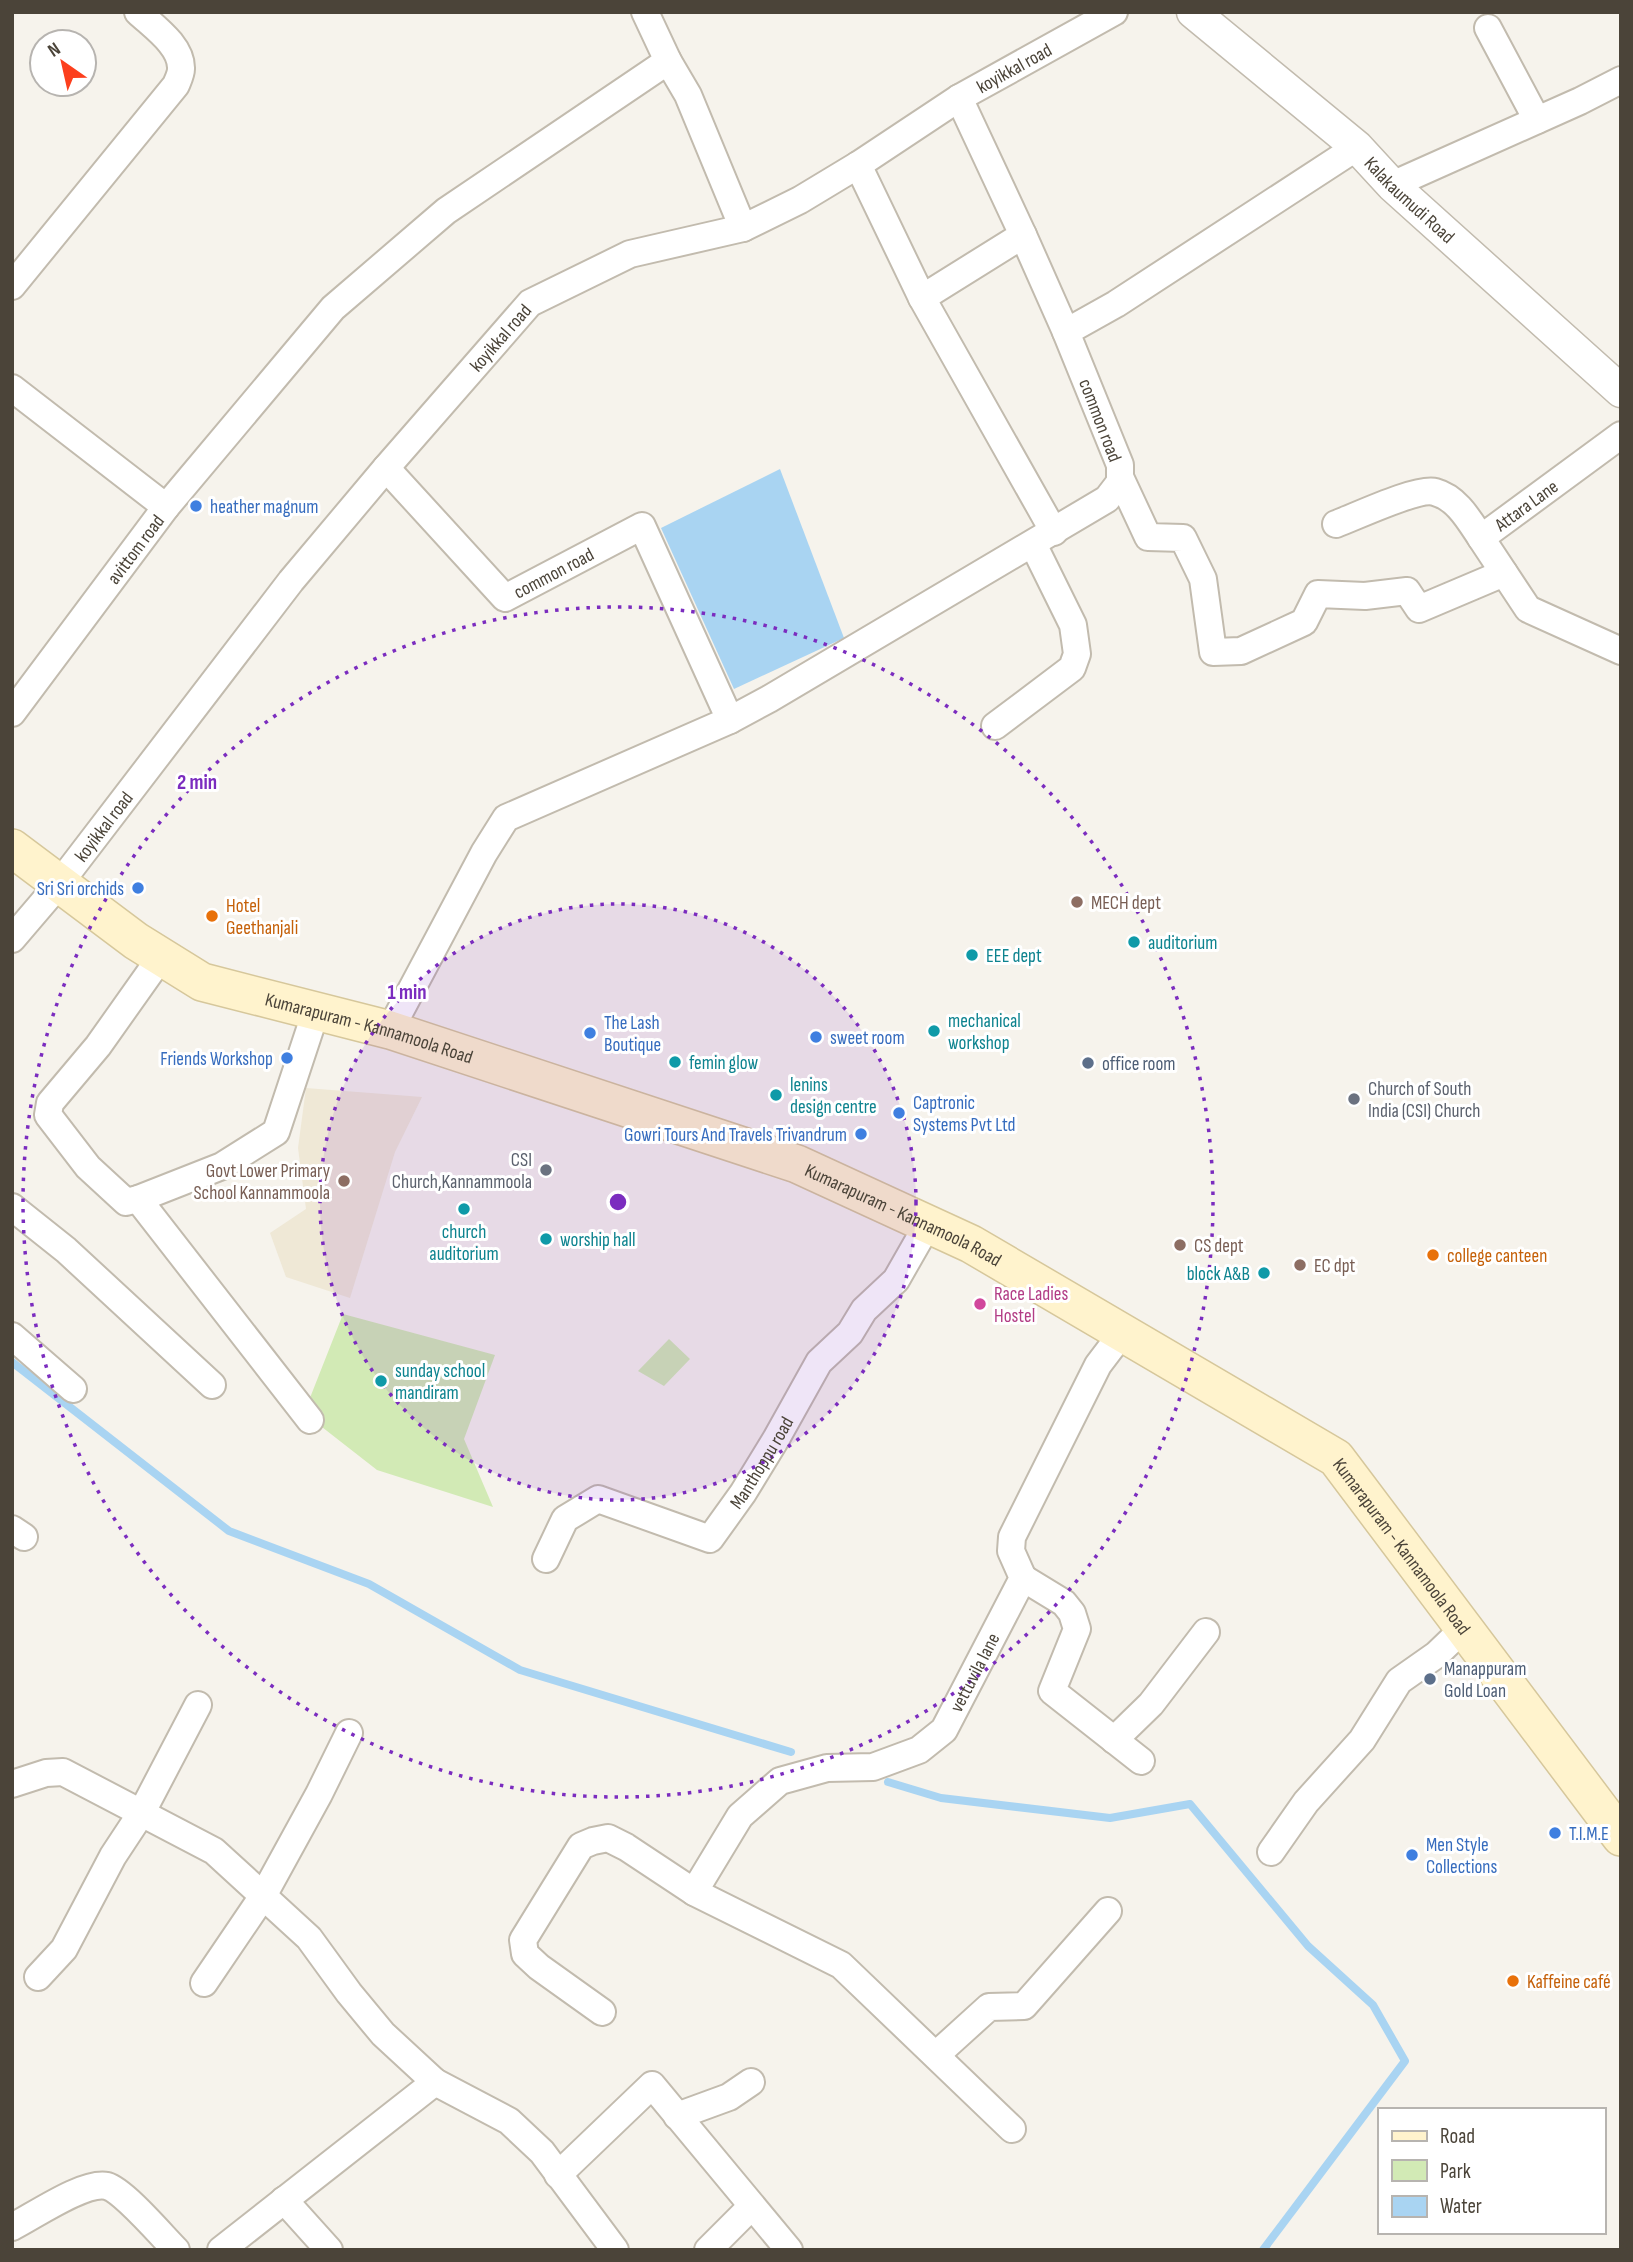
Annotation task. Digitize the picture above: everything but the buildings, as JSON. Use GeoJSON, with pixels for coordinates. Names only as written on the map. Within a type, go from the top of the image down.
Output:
{"type":"FeatureCollection","features":[{"type":"Feature","properties":{"kind":"main road","name":"Kumarapuram - Kannamoola Road"},"geometry":{"type":"LineString","coordinates":[[12,848],[136,941],[202,982],[390,1031],[797,1164],[971,1244],[1336,1458],[1621,1837]]}},
{"type":"Feature","properties":{"kind":"street"},"geometry":{"type":"LineString","coordinates":[[12,286],[176,85],[181,71],[179,55],[138,12]]}},
{"type":"Feature","properties":{"kind":"street"},"geometry":{"type":"LineString","coordinates":[[645,12],[668,61],[688,95],[743,228]]}},
{"type":"Feature","properties":{"kind":"street","name":"koyikkal road"},"geometry":{"type":"LineString","coordinates":[[12,939],[59,884],[291,581],[530,303],[629,254],[743,228],[800,200],[959,98],[1114,12]]}},
{"type":"Feature","properties":{"kind":"street","name":"Kalakaumudi Road"},"geometry":{"type":"LineString","coordinates":[[1193,12],[1357,147],[1392,185],[1621,391]]}},
{"type":"Feature","properties":{"kind":"street"},"geometry":{"type":"LineString","coordinates":[[1488,28],[1537,120]]}},
{"type":"Feature","properties":{"kind":"street"},"geometry":{"type":"LineString","coordinates":[[166,507],[343,299],[446,211],[668,61]]}},
{"type":"Feature","properties":{"kind":"street"},"geometry":{"type":"LineString","coordinates":[[1392,185],[1621,80]]}},
{"type":"Feature","properties":{"kind":"street"},"geometry":{"type":"LineString","coordinates":[[922,298],[1023,234],[959,98]]}},
{"type":"Feature","properties":{"kind":"street"},"geometry":{"type":"LineString","coordinates":[[1066,332],[1116,304],[1357,147]]}},
{"type":"Feature","properties":{"kind":"street"},"geometry":{"type":"LineString","coordinates":[[858,165],[1044,538],[1073,625],[1077,654],[1072,668],[995,726]]}},
{"type":"Feature","properties":{"kind":"street","name":"common road"},"geometry":{"type":"LineString","coordinates":[[390,1031],[484,853],[506,818],[730,720],[1107,499],[1120,482],[1120,465],[1023,234]]}},
{"type":"Feature","properties":{"kind":"street","name":"avittom road"},"geometry":{"type":"LineString","coordinates":[[12,388],[166,507],[12,713]]}},
{"type":"Feature","properties":{"kind":"street","name":"Attara Lane"},"geometry":{"type":"LineString","coordinates":[[1621,435],[1481,538],[1528,609],[1621,651]]}},
{"type":"Feature","properties":{"kind":"street","name":"common road"},"geometry":{"type":"LineString","coordinates":[[386,468],[505,598],[642,526],[730,720]]}},
{"type":"Feature","properties":{"kind":"street"},"geometry":{"type":"LineString","coordinates":[[1120,477],[1148,537],[1183,538],[1203,579],[1213,652],[1241,651],[1304,622],[1318,594],[1365,596],[1408,591],[1419,609],[1504,573]]}},
{"type":"Feature","properties":{"kind":"street"},"geometry":{"type":"LineString","coordinates":[[1336,524],[1411,495],[1433,491],[1462,510],[1481,538]]}},
{"type":"Feature","properties":{"kind":"street"},"geometry":{"type":"LineString","coordinates":[[161,957],[98,1046],[50,1103],[48,1115],[88,1167],[126,1202],[222,1166],[276,1132],[316,1011]]}},
{"type":"Feature","properties":{"kind":"street"},"geometry":{"type":"LineString","coordinates":[[138,1199],[310,1420]]}},
{"type":"Feature","properties":{"kind":"street"},"geometry":{"type":"LineString","coordinates":[[12,1207],[66,1250],[212,1385]]}},
{"type":"Feature","properties":{"kind":"street","name":"Manthoppu road"},"geometry":{"type":"LineString","coordinates":[[546,1559],[565,1519],[598,1499],[710,1539],[743,1493],[776,1439],[818,1362],[850,1333],[864,1310],[895,1280],[928,1224]]}},
{"type":"Feature","properties":{"kind":"street"},"geometry":{"type":"LineString","coordinates":[[1123,1332],[1098,1365],[1012,1537],[1011,1551],[1023,1577],[1064,1604],[1072,1613],[1077,1629],[1052,1691],[1141,1761]]}},
{"type":"Feature","properties":{"kind":"street"},"geometry":{"type":"LineString","coordinates":[[12,1336],[73,1389]]}},
{"type":"Feature","properties":{"kind":"street","name":"vettuvila lane"},"geometry":{"type":"LineString","coordinates":[[694,1892],[740,1816],[780,1780],[827,1768],[873,1767],[919,1751],[944,1730],[1023,1577]]}},
{"type":"Feature","properties":{"kind":"street"},"geometry":{"type":"LineString","coordinates":[[1272,1852],[1306,1802],[1362,1740],[1399,1681],[1436,1655],[1463,1629]]}},
{"type":"Feature","properties":{"kind":"street"},"geometry":{"type":"LineString","coordinates":[[1114,1740],[1151,1704],[1206,1633]]}},
{"type":"Feature","properties":{"kind":"street"},"geometry":{"type":"LineString","coordinates":[[38,1977],[64,1949],[113,1856],[142,1812],[198,1704]]}},
{"type":"Feature","properties":{"kind":"street"},"geometry":{"type":"LineString","coordinates":[[204,1983],[263,1896],[349,1733]]}},
{"type":"Feature","properties":{"kind":"street"},"geometry":{"type":"LineString","coordinates":[[12,1784],[46,1773],[64,1772],[214,1851],[309,1938],[383,2034],[435,2081],[509,2121],[541,2152],[615,2250]]}},
{"type":"Feature","properties":{"kind":"street"},"geometry":{"type":"LineString","coordinates":[[602,2012],[539,1967],[525,1954],[523,1940],[580,1846],[608,1838],[694,1892],[841,1965],[1012,2129]]}},
{"type":"Feature","properties":{"kind":"street"},"geometry":{"type":"LineString","coordinates":[[936,2056],[989,2007],[1024,2006],[1108,1911]]}},
{"type":"Feature","properties":{"kind":"street"},"geometry":{"type":"LineString","coordinates":[[221,2250],[435,2081]]}},
{"type":"Feature","properties":{"kind":"street"},"geometry":{"type":"LineString","coordinates":[[677,2116],[729,2097],[751,2082]]}},
{"type":"Feature","properties":{"kind":"street"},"geometry":{"type":"LineString","coordinates":[[558,2175],[652,2085],[789,2250]]}},
{"type":"Feature","properties":{"kind":"street"},"geometry":{"type":"LineString","coordinates":[[12,2227],[90,2187],[108,2186],[126,2198],[176,2250]]}},
{"type":"Feature","properties":{"kind":"street"},"geometry":{"type":"LineString","coordinates":[[284,2200],[329,2250]]}},
{"type":"Feature","properties":{"kind":"street"},"geometry":{"type":"LineString","coordinates":[[708,2250],[752,2206]]}},
{"type":"Feature","properties":{"kind":"shaded area","name":"Govt Lower Primary School Kannammoola"},"geometry":{"type":"Polygon","coordinates":[[[306,1088],[422,1097],[395,1152],[350,1298],[286,1277],[270,1233],[306,1209],[298,1148],[306,1088]]]}},
{"type":"Feature","properties":{"kind":"green space"},"geometry":{"type":"Polygon","coordinates":[[[343,1314],[495,1355],[464,1439],[493,1507],[377,1470],[304,1413],[343,1314]]]}},
{"type":"Feature","properties":{"kind":"green space"},"geometry":{"type":"Polygon","coordinates":[[[669,1339],[690,1359],[664,1386],[638,1371],[669,1339]]]}},
{"type":"Feature","properties":{"kind":"water"},"geometry":{"type":"Polygon","coordinates":[[[780,469],[844,638],[734,689],[661,528],[780,469]]]}},
{"type":"Feature","properties":{"kind":"waterway"},"geometry":{"type":"LineString","coordinates":[[12,1362],[229,1531],[369,1584],[520,1670],[791,1752]]}},
{"type":"Feature","properties":{"kind":"waterway"},"geometry":{"type":"LineString","coordinates":[[888,1782],[941,1798],[1110,1818],[1190,1804],[1308,1946],[1373,2005],[1405,2061],[1263,2250]]}},
{"type":"Feature","properties":{"kind":"place","name":"heather magnum"},"geometry":{"type":"Point","coordinates":[196,506]}},
{"type":"Feature","properties":{"kind":"place","name":"Sri Sri orchids"},"geometry":{"type":"Point","coordinates":[138,888]}},
{"type":"Feature","properties":{"kind":"place","name":"MECH dept"},"geometry":{"type":"Point","coordinates":[1077,902]}},
{"type":"Feature","properties":{"kind":"place","name":"Hotel Geethanjali"},"geometry":{"type":"Point","coordinates":[212,916]}},
{"type":"Feature","properties":{"kind":"place","name":"auditorium"},"geometry":{"type":"Point","coordinates":[1134,942]}},
{"type":"Feature","properties":{"kind":"place","name":"EEE dept"},"geometry":{"type":"Point","coordinates":[972,955]}},
{"type":"Feature","properties":{"kind":"place","name":"mechanical workshop"},"geometry":{"type":"Point","coordinates":[934,1031]}},
{"type":"Feature","properties":{"kind":"place","name":"The Lash Boutique"},"geometry":{"type":"Point","coordinates":[590,1033]}},
{"type":"Feature","properties":{"kind":"place","name":"sweet room"},"geometry":{"type":"Point","coordinates":[816,1037]}},
{"type":"Feature","properties":{"kind":"place","name":"Friends Workshop"},"geometry":{"type":"Point","coordinates":[287,1058]}},
{"type":"Feature","properties":{"kind":"place","name":"femin glow"},"geometry":{"type":"Point","coordinates":[675,1062]}},
{"type":"Feature","properties":{"kind":"place","name":"office room"},"geometry":{"type":"Point","coordinates":[1088,1063]}},
{"type":"Feature","properties":{"kind":"place","name":"lenins design centre"},"geometry":{"type":"Point","coordinates":[776,1095]}},
{"type":"Feature","properties":{"kind":"place","name":"Church of South India (CSI) Church"},"geometry":{"type":"Point","coordinates":[1354,1099]}},
{"type":"Feature","properties":{"kind":"place","name":"Captronic Systems Pvt Ltd"},"geometry":{"type":"Point","coordinates":[899,1113]}},
{"type":"Feature","properties":{"kind":"place","name":"Gowri Tours And Travels Trivandrum"},"geometry":{"type":"Point","coordinates":[861,1134]}},
{"type":"Feature","properties":{"kind":"place","name":"CSI Church,Kannammoola"},"geometry":{"type":"Point","coordinates":[546,1170]}},
{"type":"Feature","properties":{"kind":"place","name":"Govt Lower Primary School Kannammoola"},"geometry":{"type":"Point","coordinates":[344,1181]}},
{"type":"Feature","properties":{"kind":"place","name":"church auditorium"},"geometry":{"type":"Point","coordinates":[464,1209]}},
{"type":"Feature","properties":{"kind":"place","name":"worship hall"},"geometry":{"type":"Point","coordinates":[546,1239]}},
{"type":"Feature","properties":{"kind":"place","name":"CS dept"},"geometry":{"type":"Point","coordinates":[1180,1245]}},
{"type":"Feature","properties":{"kind":"place","name":"college canteen"},"geometry":{"type":"Point","coordinates":[1433,1255]}},
{"type":"Feature","properties":{"kind":"place","name":"EC dpt"},"geometry":{"type":"Point","coordinates":[1300,1265]}},
{"type":"Feature","properties":{"kind":"place","name":"block A&B"},"geometry":{"type":"Point","coordinates":[1264,1273]}},
{"type":"Feature","properties":{"kind":"place","name":"Race Ladies Hostel"},"geometry":{"type":"Point","coordinates":[980,1304]}},
{"type":"Feature","properties":{"kind":"place","name":"sunday school mandiram"},"geometry":{"type":"Point","coordinates":[381,1381]}},
{"type":"Feature","properties":{"kind":"place","name":"Manappuram Gold Loan"},"geometry":{"type":"Point","coordinates":[1430,1679]}},
{"type":"Feature","properties":{"kind":"place","name":"T.I.M.E"},"geometry":{"type":"Point","coordinates":[1555,1833]}},
{"type":"Feature","properties":{"kind":"place","name":"Men Style Collections"},"geometry":{"type":"Point","coordinates":[1412,1855]}},
{"type":"Feature","properties":{"kind":"place","name":"Kaffeine café"},"geometry":{"type":"Point","coordinates":[1513,1981]}}]}
